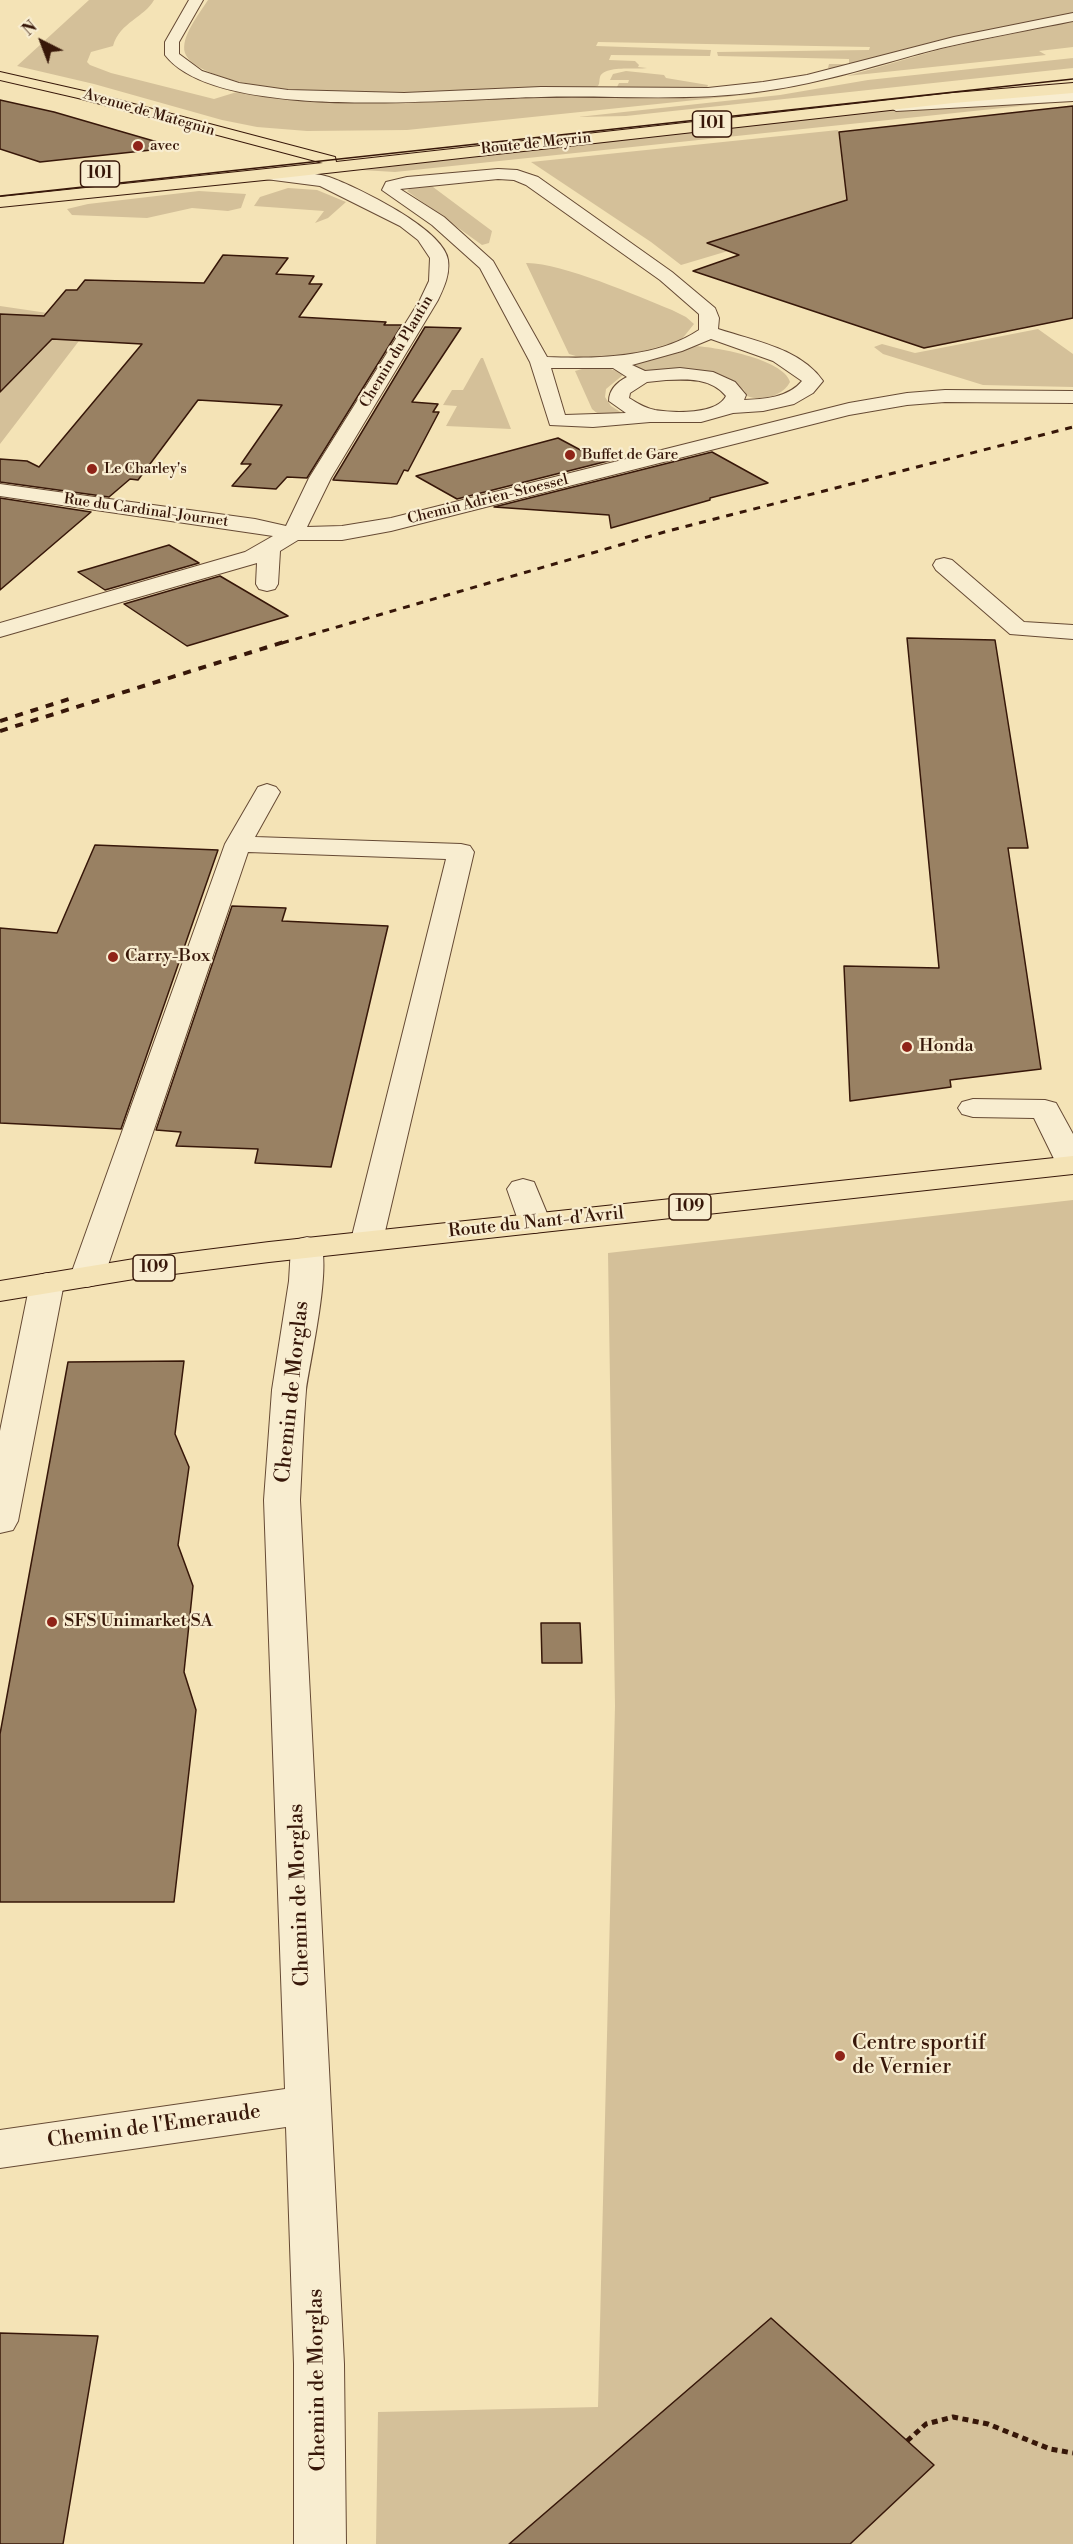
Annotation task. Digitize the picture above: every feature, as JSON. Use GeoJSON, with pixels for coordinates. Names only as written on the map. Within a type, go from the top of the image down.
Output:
{"type":"FeatureCollection","features":[{"type":"Feature","properties":{"kind":"main road","name":"Avenue de Mategnin"},"geometry":{"type":"LineString","coordinates":[[0,76],[68,90],[190,125],[352,165]]}},
{"type":"Feature","properties":{"kind":"main road","name":"Route de Meyrin"},"geometry":{"type":"LineString","coordinates":[[591,123],[993,79]]}},
{"type":"Feature","properties":{"kind":"main road","name":"Route de Meyrin"},"geometry":{"type":"LineString","coordinates":[[0,202],[264,175],[867,107],[1073,88]]}},
{"type":"Feature","properties":{"kind":"main road"},"geometry":{"type":"LineString","coordinates":[[190,125],[281,139],[323,142]]}},
{"type":"Feature","properties":{"kind":"main road"},"geometry":{"type":"LineString","coordinates":[[211,130],[239,146],[239,156],[341,148]]}},
{"type":"Feature","properties":{"kind":"main road","name":"Route du Nant-d'Avril"},"geometry":{"type":"LineString","coordinates":[[0,1291],[307,1247],[906,1185],[1073,1165]]}},
{"type":"Feature","properties":{"kind":"street"},"geometry":{"type":"LineString","coordinates":[[196,0],[172,42],[172,55],[182,66],[214,80],[261,91],[350,98],[540,92],[687,93],[746,89],[842,72],[938,45],[1073,16]]}},
{"type":"Feature","properties":{"kind":"street"},"geometry":{"type":"LineString","coordinates":[[867,107],[1073,96]]}},
{"type":"Feature","properties":{"kind":"street"},"geometry":{"type":"LineString","coordinates":[[324,181],[352,165]]}},
{"type":"Feature","properties":{"kind":"street"},"geometry":{"type":"LineString","coordinates":[[540,362],[612,363],[680,346],[704,336],[708,332],[710,319],[708,312],[694,298],[532,181],[517,175],[498,174],[415,181],[392,186],[390,190],[395,195],[438,221],[487,265],[540,362],[557,421],[604,421],[654,416],[698,417],[729,407],[762,405],[793,397],[807,390],[813,381],[806,372],[782,358],[708,332]]}},
{"type":"Feature","properties":{"kind":"street","name":"Chemin du Plantin"},"geometry":{"type":"LineString","coordinates":[[264,175],[324,181],[406,222],[424,236],[434,248],[439,258],[440,270],[438,281],[429,300],[320,478],[292,534]]}},
{"type":"Feature","properties":{"kind":"street"},"geometry":{"type":"LineString","coordinates":[[612,363],[642,377]]}},
{"type":"Feature","properties":{"kind":"street"},"geometry":{"type":"LineString","coordinates":[[654,416],[637,411],[619,401],[618,395],[642,377],[687,374],[722,382],[731,387],[736,395],[735,401],[729,407]]}},
{"type":"Feature","properties":{"kind":"street","name":"Chemin Adrien-Stoessel"},"geometry":{"type":"LineString","coordinates":[[292,534],[342,533],[391,524],[875,404],[945,396],[1073,397]]}},
{"type":"Feature","properties":{"kind":"street","name":"Rue du Cardinal-Journet"},"geometry":{"type":"LineString","coordinates":[[0,490],[255,526],[292,534]]}},
{"type":"Feature","properties":{"kind":"street"},"geometry":{"type":"LineString","coordinates":[[0,630],[253,557],[292,534]]}},
{"type":"Feature","properties":{"kind":"street"},"geometry":{"type":"LineString","coordinates":[[267,584],[269,549]]}},
{"type":"Feature","properties":{"kind":"street"},"geometry":{"type":"LineString","coordinates":[[944,565],[1018,629],[1073,632]]}},
{"type":"Feature","properties":{"kind":"street"},"geometry":{"type":"LineString","coordinates":[[87,1277],[250,844],[267,792]]}},
{"type":"Feature","properties":{"kind":"street"},"geometry":{"type":"LineString","coordinates":[[231,926],[250,844]]}},
{"type":"Feature","properties":{"kind":"street"},"geometry":{"type":"LineString","coordinates":[[250,844],[461,852],[367,1240]]}},
{"type":"Feature","properties":{"kind":"street"},"geometry":{"type":"LineString","coordinates":[[973,1108],[1045,1109],[1073,1165]]}},
{"type":"Feature","properties":{"kind":"street"},"geometry":{"type":"LineString","coordinates":[[523,1189],[535,1223]]}},
{"type":"Feature","properties":{"kind":"street","name":"Chemin de Morglas"},"geometry":{"type":"LineString","coordinates":[[307,1247],[306,1281],[289,1390],[282,1500],[319,2364],[320,2544]]}},
{"type":"Feature","properties":{"kind":"street"},"geometry":{"type":"LineString","coordinates":[[0,1521],[46,1283]]}},
{"type":"Feature","properties":{"kind":"street","name":"Chemin de l'Emeraude"},"geometry":{"type":"LineString","coordinates":[[0,2150],[309,2105]]}},
{"type":"Feature","properties":{"kind":"path"},"geometry":{"type":"LineString","coordinates":[[907,2441],[926,2424],[953,2417],[978,2421],[1050,2449],[1073,2453]]}},
{"type":"Feature","properties":{"kind":"shaded area"},"geometry":{"type":"Polygon","coordinates":[[[89,0],[154,0],[145,11],[121,31],[113,46],[91,52],[87,62],[90,65],[111,73],[214,99],[240,91],[293,99],[700,96],[763,93],[407,130],[307,131],[257,127],[222,120],[94,84],[17,66],[89,0]]]}},
{"type":"Feature","properties":{"kind":"shaded area"},"geometry":{"type":"Polygon","coordinates":[[[208,0],[1073,0],[1073,14],[928,43],[832,69],[828,68],[829,64],[849,64],[849,59],[718,56],[717,52],[869,50],[870,47],[598,42],[596,46],[711,50],[710,56],[611,55],[609,60],[635,61],[638,67],[647,68],[608,71],[600,77],[598,86],[591,88],[336,95],[254,85],[209,72],[193,63],[185,53],[185,40],[208,0]]]}},
{"type":"Feature","properties":{"kind":"shaded area"},"geometry":{"type":"Polygon","coordinates":[[[1073,21],[1073,47],[1039,51],[1046,55],[847,76],[945,48],[1073,21]]]}},
{"type":"Feature","properties":{"kind":"shaded area"},"geometry":{"type":"Polygon","coordinates":[[[1073,58],[1073,68],[626,116],[578,117],[780,95],[868,80],[1073,58]]]}},
{"type":"Feature","properties":{"kind":"shaded area"},"geometry":{"type":"Polygon","coordinates":[[[626,71],[664,75],[666,78],[708,85],[707,88],[619,88],[617,87],[619,83],[628,83],[629,80],[610,80],[613,74],[626,71]]]}},
{"type":"Feature","properties":{"kind":"shaded area"},"geometry":{"type":"Polygon","coordinates":[[[1059,102],[395,172],[361,170],[870,110],[1059,102]]]}},
{"type":"Feature","properties":{"kind":"shaded area"},"geometry":{"type":"Polygon","coordinates":[[[838,130],[847,200],[708,243],[728,251],[681,265],[651,242],[531,162],[838,130]]]}},
{"type":"Feature","properties":{"kind":"shaded area"},"geometry":{"type":"Polygon","coordinates":[[[429,184],[492,231],[489,243],[482,245],[407,191],[412,187],[429,184]]]}},
{"type":"Feature","properties":{"kind":"shaded area"},"geometry":{"type":"Polygon","coordinates":[[[288,188],[317,190],[346,202],[328,218],[315,223],[324,211],[254,206],[260,197],[288,188]]]}},
{"type":"Feature","properties":{"kind":"shaded area"},"geometry":{"type":"Polygon","coordinates":[[[199,191],[246,194],[241,208],[228,211],[192,208],[147,218],[72,215],[67,209],[88,204],[199,191]]]}},
{"type":"Feature","properties":{"kind":"shaded area"},"geometry":{"type":"Polygon","coordinates":[[[526,263],[558,268],[599,281],[672,310],[694,324],[682,339],[634,353],[608,358],[569,354],[526,263]]]}},
{"type":"Feature","properties":{"kind":"shaded area"},"geometry":{"type":"Polygon","coordinates":[[[0,306],[95,320],[0,444],[0,306]]]}},
{"type":"Feature","properties":{"kind":"shaded area"},"geometry":{"type":"Polygon","coordinates":[[[1038,329],[1073,354],[1073,387],[983,385],[883,354],[874,347],[882,344],[915,353],[1038,329]]]}},
{"type":"Feature","properties":{"kind":"shaded area"},"geometry":{"type":"Polygon","coordinates":[[[691,346],[715,348],[746,355],[775,367],[785,374],[790,382],[782,391],[771,397],[753,398],[747,396],[744,390],[730,380],[642,371],[634,367],[635,362],[691,346]]]}},
{"type":"Feature","properties":{"kind":"shaded area"},"geometry":{"type":"Polygon","coordinates":[[[483,358],[511,429],[446,426],[457,406],[443,405],[452,390],[463,390],[483,358]]]}},
{"type":"Feature","properties":{"kind":"shaded area"},"geometry":{"type":"Polygon","coordinates":[[[589,367],[603,367],[623,375],[606,389],[605,397],[611,406],[622,413],[603,415],[592,409],[575,371],[589,367]]]}},
{"type":"Feature","properties":{"kind":"shaded area","name":"Centre sportif de Vernier"},"geometry":{"type":"Polygon","coordinates":[[[1073,1200],[1073,2544],[376,2544],[378,2412],[598,2407],[615,1706],[608,1253],[1073,1200]]]}},
{"type":"Feature","properties":{"kind":"building"},"geometry":{"type":"Polygon","coordinates":[[[0,100],[54,112],[171,146],[170,148],[40,162],[0,149],[0,100]]]}},
{"type":"Feature","properties":{"kind":"building"},"geometry":{"type":"Polygon","coordinates":[[[1073,106],[1073,318],[924,348],[693,271],[739,255],[707,243],[847,200],[839,132],[1073,106]]]}},
{"type":"Feature","properties":{"kind":"building"},"geometry":{"type":"Polygon","coordinates":[[[223,255],[288,258],[276,274],[314,276],[309,284],[322,284],[299,317],[402,325],[307,478],[287,477],[276,489],[232,486],[251,464],[241,464],[282,405],[198,400],[138,480],[130,479],[109,497],[0,482],[0,459],[27,461],[39,467],[142,344],[52,339],[0,392],[0,314],[44,316],[66,290],[77,290],[85,280],[204,283],[223,255]]]}},
{"type":"Feature","properties":{"kind":"building"},"geometry":{"type":"Polygon","coordinates":[[[425,327],[461,328],[412,402],[438,404],[433,412],[439,412],[408,471],[404,470],[397,484],[333,480],[425,327]]]}},
{"type":"Feature","properties":{"kind":"building"},"geometry":{"type":"Polygon","coordinates":[[[558,438],[588,454],[599,451],[616,459],[457,499],[416,476],[558,438]]]}},
{"type":"Feature","properties":{"kind":"building"},"geometry":{"type":"Polygon","coordinates":[[[712,452],[768,483],[611,528],[609,515],[494,507],[712,452]]]}},
{"type":"Feature","properties":{"kind":"building"},"geometry":{"type":"Polygon","coordinates":[[[0,498],[91,512],[0,590],[0,498]]]}},
{"type":"Feature","properties":{"kind":"building"},"geometry":{"type":"Polygon","coordinates":[[[169,545],[199,563],[105,590],[78,572],[169,545]]]}},
{"type":"Feature","properties":{"kind":"building"},"geometry":{"type":"Polygon","coordinates":[[[220,576],[288,616],[187,646],[124,604],[220,576]]]}},
{"type":"Feature","properties":{"kind":"building"},"geometry":{"type":"Polygon","coordinates":[[[907,638],[995,640],[1028,848],[1008,848],[1041,1069],[950,1080],[951,1087],[850,1101],[844,966],[939,968],[907,638]]]}},
{"type":"Feature","properties":{"kind":"building","name":"Carry-Box"},"geometry":{"type":"Polygon","coordinates":[[[95,845],[218,850],[121,1129],[0,1123],[0,928],[57,933],[95,845]]]}},
{"type":"Feature","properties":{"kind":"building"},"geometry":{"type":"Polygon","coordinates":[[[232,906],[286,908],[282,921],[388,926],[331,1167],[255,1163],[258,1149],[176,1146],[181,1132],[156,1130],[232,906]]]}},
{"type":"Feature","properties":{"kind":"building"},"geometry":{"type":"Polygon","coordinates":[[[184,1361],[175,1434],[189,1467],[178,1545],[193,1586],[184,1672],[196,1710],[174,1902],[0,1902],[0,1734],[68,1362],[184,1361]]]}},
{"type":"Feature","properties":{"kind":"building"},"geometry":{"type":"Polygon","coordinates":[[[541,1623],[580,1623],[582,1663],[542,1663],[541,1623]]]}},
{"type":"Feature","properties":{"kind":"building"},"geometry":{"type":"Polygon","coordinates":[[[771,2318],[934,2465],[850,2544],[509,2544],[771,2318]]]}},
{"type":"Feature","properties":{"kind":"building"},"geometry":{"type":"Polygon","coordinates":[[[0,2333],[98,2336],[63,2544],[0,2544],[0,2333]]]}},
{"type":"Feature","properties":{"kind":"tram line"},"geometry":{"type":"LineString","coordinates":[[0,196],[1073,79]]}},
{"type":"Feature","properties":{"kind":"railway"},"geometry":{"type":"LineString","coordinates":[[282,643],[668,531],[1073,427]]}},
{"type":"Feature","properties":{"kind":"railway"},"geometry":{"type":"LineString","coordinates":[[0,731],[287,641]]}},
{"type":"Feature","properties":{"kind":"railway"},"geometry":{"type":"LineString","coordinates":[[0,721],[69,699]]}},
{"type":"Feature","properties":{"kind":"place","name":"avec"},"geometry":{"type":"Point","coordinates":[138,146]}},
{"type":"Feature","properties":{"kind":"place","name":"Buffet de Gare"},"geometry":{"type":"Point","coordinates":[570,455]}},
{"type":"Feature","properties":{"kind":"place","name":"Le Charley's"},"geometry":{"type":"Point","coordinates":[92,469]}},
{"type":"Feature","properties":{"kind":"place","name":"Carry-Box"},"geometry":{"type":"Point","coordinates":[113,957]}},
{"type":"Feature","properties":{"kind":"place","name":"Honda"},"geometry":{"type":"Point","coordinates":[907,1047]}},
{"type":"Feature","properties":{"kind":"place","name":"SFS Unimarket SA"},"geometry":{"type":"Point","coordinates":[52,1622]}},
{"type":"Feature","properties":{"kind":"place","name":"Centre sportif de Vernier"},"geometry":{"type":"Point","coordinates":[840,2056]}}]}
